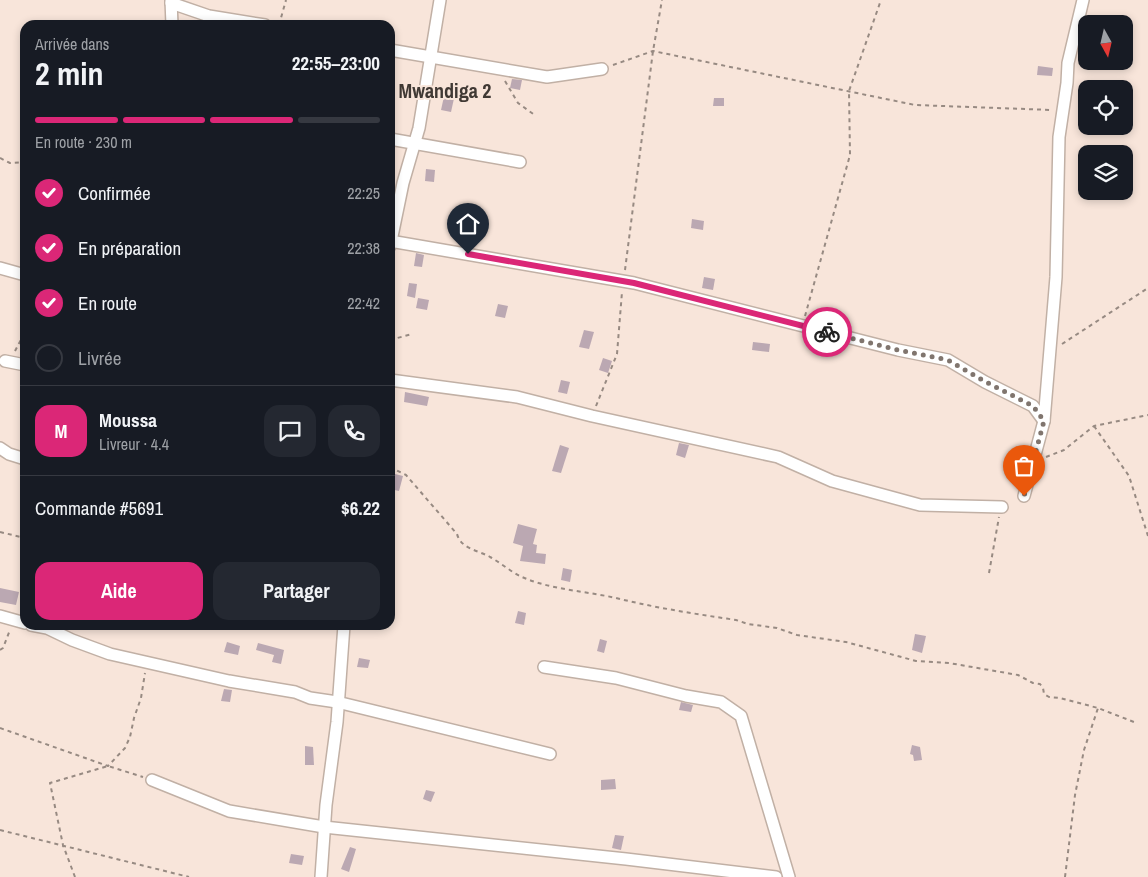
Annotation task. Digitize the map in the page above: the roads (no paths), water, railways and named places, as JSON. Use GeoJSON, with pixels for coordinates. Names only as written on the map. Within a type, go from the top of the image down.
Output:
{"type":"FeatureCollection","features":[{"type":"Feature","properties":{"kind":"street"},"geometry":{"type":"LineString","coordinates":[[395,219],[418,128],[440,0]]}},
{"type":"Feature","properties":{"kind":"street"},"geometry":{"type":"LineString","coordinates":[[1024,496],[1044,421],[1056,277],[1059,137],[1068,63],[1082,0]]}},
{"type":"Feature","properties":{"kind":"street"},"geometry":{"type":"LineString","coordinates":[[172,20],[171,2],[209,16],[234,20]]}},
{"type":"Feature","properties":{"kind":"street"},"geometry":{"type":"LineString","coordinates":[[395,51],[547,77],[602,69]]}},
{"type":"Feature","properties":{"kind":"street"},"geometry":{"type":"LineString","coordinates":[[395,140],[520,162]]}},
{"type":"Feature","properties":{"kind":"street"},"geometry":{"type":"LineString","coordinates":[[395,244],[623,282],[898,350],[948,360],[1033,406],[1044,421]]}},
{"type":"Feature","properties":{"kind":"street"},"geometry":{"type":"LineString","coordinates":[[0,268],[20,274]]}},
{"type":"Feature","properties":{"kind":"street"},"geometry":{"type":"LineString","coordinates":[[8,362],[20,364]]}},
{"type":"Feature","properties":{"kind":"street"},"geometry":{"type":"LineString","coordinates":[[395,381],[517,397],[592,416],[778,457],[832,481],[920,505],[1002,507]]}},
{"type":"Feature","properties":{"kind":"street"},"geometry":{"type":"LineString","coordinates":[[0,448],[9,454],[20,457]]}},
{"type":"Feature","properties":{"kind":"street"},"geometry":{"type":"LineString","coordinates":[[0,616],[20,622]]}},
{"type":"Feature","properties":{"kind":"street"},"geometry":{"type":"LineString","coordinates":[[51,630],[110,654],[229,681],[295,692],[310,698],[337,702],[550,754]]}},
{"type":"Feature","properties":{"kind":"street"},"geometry":{"type":"LineString","coordinates":[[321,877],[324,827],[337,722],[344,630]]}},
{"type":"Feature","properties":{"kind":"street"},"geometry":{"type":"LineString","coordinates":[[544,667],[616,678],[686,696],[721,702],[741,716],[789,877]]}},
{"type":"Feature","properties":{"kind":"street"},"geometry":{"type":"LineString","coordinates":[[152,780],[229,811],[324,827],[776,877]]}},
{"type":"Feature","properties":{"kind":"district","name":"Mwandiga 2"},"geometry":{"type":"Point","coordinates":[445,91]}}]}
